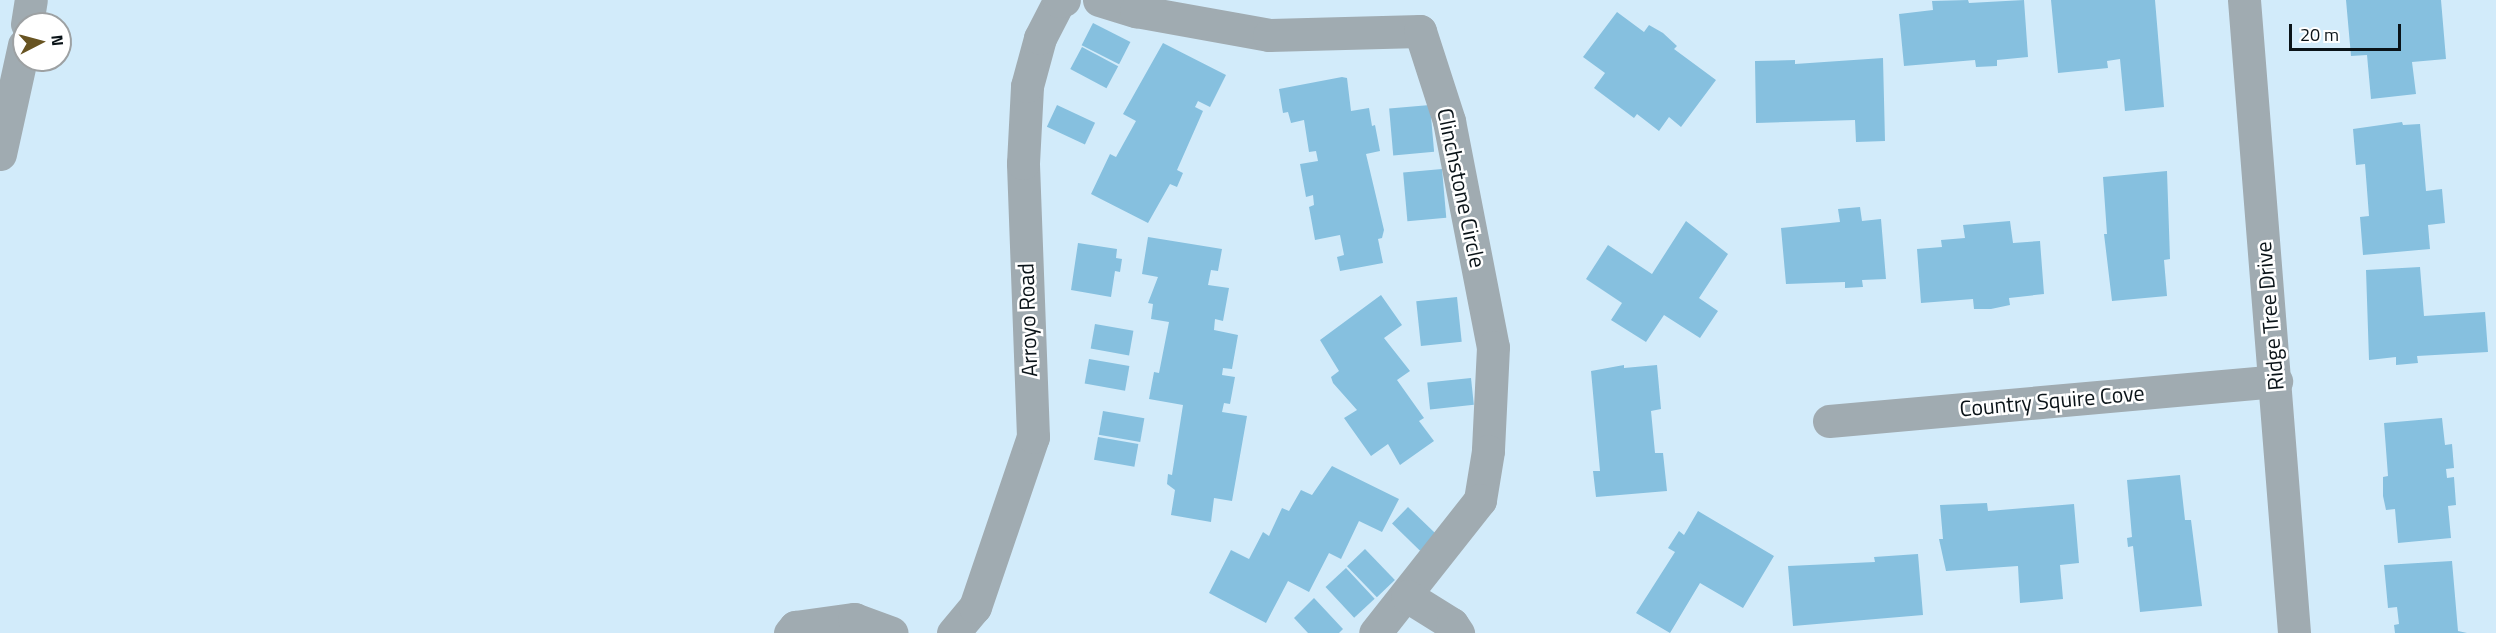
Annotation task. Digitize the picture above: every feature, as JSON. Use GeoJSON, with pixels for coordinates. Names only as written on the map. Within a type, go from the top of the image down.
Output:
{"type":"FeatureCollection","features":[{"type":"Feature","properties":{"kind":"street","name":"Arroyo Road"},"geometry":{"type":"LineString","coordinates":[[953,633],[975,607],[1033,437],[1023,163],[1027,86],[1040,38],[1059,1],[1064,0]]}},
{"type":"Feature","properties":{"kind":"street","name":"Clinchstone Circle"},"geometry":{"type":"LineString","coordinates":[[1099,0],[1136,11],[1269,35],[1420,31],[1449,121],[1493,347],[1488,451],[1480,500],[1407,596],[1375,633]]}},
{"type":"Feature","properties":{"kind":"street","name":"Ridge Tree Drive"},"geometry":{"type":"LineString","coordinates":[[2244,0],[2276,381],[2294,633]]}},
{"type":"Feature","properties":{"kind":"street"},"geometry":{"type":"LineString","coordinates":[[0,154],[18,72]]}},
{"type":"Feature","properties":{"kind":"street","name":"Country Squire Cove"},"geometry":{"type":"LineString","coordinates":[[1828,421],[2276,381]]}},
{"type":"Feature","properties":{"kind":"street"},"geometry":{"type":"LineString","coordinates":[[1407,596],[1452,624],[1458,633]]}},
{"type":"Feature","properties":{"kind":"street"},"geometry":{"type":"LineString","coordinates":[[790,633],[795,627],[854,619],[892,633]]}},
{"type":"Feature","properties":{"kind":"building"},"geometry":{"type":"Polygon","coordinates":[[[1968,0],[1969,3],[2024,0],[2028,57],[1997,60],[1997,66],[1976,67],[1975,60],[1904,66],[1899,14],[1933,10],[1932,1],[1968,0]]]}},
{"type":"Feature","properties":{"kind":"building"},"geometry":{"type":"Polygon","coordinates":[[[2051,0],[2155,0],[2164,107],[2125,111],[2120,59],[2107,61],[2108,68],[2058,73],[2051,0]]]}},
{"type":"Feature","properties":{"kind":"building"},"geometry":{"type":"Polygon","coordinates":[[[2346,0],[2441,0],[2446,59],[2412,62],[2416,94],[2371,99],[2367,55],[2351,56],[2346,0]]]}},
{"type":"Feature","properties":{"kind":"building"},"geometry":{"type":"Polygon","coordinates":[[[1617,12],[1644,32],[1649,25],[1663,33],[1677,46],[1674,49],[1716,80],[1681,127],[1669,117],[1659,131],[1637,114],[1634,118],[1594,88],[1605,73],[1583,57],[1617,12]]]}},
{"type":"Feature","properties":{"kind":"building"},"geometry":{"type":"Polygon","coordinates":[[[1093,23],[1130,42],[1119,64],[1082,45],[1093,23]]]}},
{"type":"Feature","properties":{"kind":"building"},"geometry":{"type":"Polygon","coordinates":[[[1163,43],[1226,75],[1210,107],[1198,101],[1195,107],[1203,111],[1177,170],[1183,173],[1177,187],[1170,184],[1148,223],[1091,194],[1110,154],[1116,157],[1136,121],[1123,114],[1163,43]]]}},
{"type":"Feature","properties":{"kind":"building"},"geometry":{"type":"Polygon","coordinates":[[[1082,47],[1118,66],[1106,88],[1070,69],[1082,47]]]}},
{"type":"Feature","properties":{"kind":"building"},"geometry":{"type":"Polygon","coordinates":[[[1883,58],[1885,141],[1856,142],[1855,120],[1756,123],[1755,61],[1795,60],[1795,64],[1883,58]]]}},
{"type":"Feature","properties":{"kind":"building"},"geometry":{"type":"Polygon","coordinates":[[[1347,78],[1351,111],[1369,108],[1372,126],[1375,125],[1380,151],[1366,154],[1384,230],[1382,238],[1378,239],[1383,263],[1340,271],[1337,257],[1344,255],[1340,235],[1315,240],[1309,207],[1314,205],[1313,195],[1306,197],[1300,164],[1318,161],[1316,151],[1309,152],[1304,120],[1291,123],[1288,112],[1283,113],[1279,89],[1347,78]]]}},
{"type":"Feature","properties":{"kind":"building"},"geometry":{"type":"Polygon","coordinates":[[[1057,105],[1095,123],[1085,145],[1047,127],[1057,105]]]}},
{"type":"Feature","properties":{"kind":"building"},"geometry":{"type":"Polygon","coordinates":[[[1430,105],[1434,152],[1393,155],[1389,109],[1430,105]]]}},
{"type":"Feature","properties":{"kind":"building"},"geometry":{"type":"Polygon","coordinates":[[[2402,122],[2403,125],[2420,124],[2426,191],[2442,189],[2445,223],[2428,225],[2430,249],[2363,255],[2360,217],[2369,216],[2365,164],[2356,165],[2353,129],[2402,122]]]}},
{"type":"Feature","properties":{"kind":"building"},"geometry":{"type":"Polygon","coordinates":[[[1442,169],[1446,218],[1407,221],[1403,172],[1442,169]]]}},
{"type":"Feature","properties":{"kind":"building"},"geometry":{"type":"Polygon","coordinates":[[[2167,171],[2170,259],[2164,260],[2167,296],[2112,301],[2104,234],[2107,234],[2103,177],[2167,171]]]}},
{"type":"Feature","properties":{"kind":"building"},"geometry":{"type":"Polygon","coordinates":[[[1860,207],[1862,221],[1881,219],[1886,279],[1862,280],[1863,287],[1845,288],[1845,282],[1786,284],[1781,228],[1840,222],[1838,209],[1860,207]]]}},
{"type":"Feature","properties":{"kind":"building"},"geometry":{"type":"Polygon","coordinates":[[[1686,221],[1728,254],[1699,298],[1718,311],[1700,338],[1664,315],[1646,342],[1611,320],[1622,303],[1586,279],[1608,245],[1652,274],[1686,221]]]}},
{"type":"Feature","properties":{"kind":"building"},"geometry":{"type":"Polygon","coordinates":[[[2010,221],[2013,243],[2040,241],[2044,294],[2009,298],[2010,305],[1991,309],[1974,309],[1973,299],[1921,303],[1917,249],[1942,247],[1941,240],[1965,238],[1963,225],[2010,221]]]}},
{"type":"Feature","properties":{"kind":"building"},"geometry":{"type":"Polygon","coordinates":[[[1148,237],[1222,249],[1218,271],[1211,270],[1208,285],[1229,288],[1223,321],[1215,319],[1214,330],[1238,335],[1232,369],[1223,368],[1222,375],[1235,377],[1230,404],[1224,403],[1222,412],[1247,416],[1232,501],[1214,498],[1211,522],[1171,515],[1175,490],[1167,484],[1168,474],[1172,475],[1183,405],[1149,399],[1154,372],[1159,373],[1169,322],[1151,319],[1153,304],[1148,303],[1158,277],[1142,274],[1148,237]]]}},
{"type":"Feature","properties":{"kind":"building"},"geometry":{"type":"Polygon","coordinates":[[[1078,243],[1117,249],[1116,258],[1122,259],[1120,272],[1115,271],[1111,297],[1071,290],[1078,243]]]}},
{"type":"Feature","properties":{"kind":"building"},"geometry":{"type":"Polygon","coordinates":[[[2420,267],[2424,316],[2485,312],[2488,352],[2417,356],[2418,363],[2396,365],[2396,357],[2369,360],[2366,270],[2420,267]]]}},
{"type":"Feature","properties":{"kind":"building"},"geometry":{"type":"Polygon","coordinates":[[[1381,295],[1402,325],[1384,338],[1410,371],[1397,380],[1424,418],[1419,421],[1434,441],[1400,465],[1388,444],[1371,456],[1344,418],[1357,410],[1333,383],[1331,377],[1339,371],[1320,340],[1381,295]]]}},
{"type":"Feature","properties":{"kind":"building"},"geometry":{"type":"Polygon","coordinates":[[[1457,297],[1462,342],[1421,346],[1416,301],[1457,297]]]}},
{"type":"Feature","properties":{"kind":"building"},"geometry":{"type":"Polygon","coordinates":[[[1095,324],[1133,331],[1129,355],[1091,349],[1095,324]]]}},
{"type":"Feature","properties":{"kind":"building"},"geometry":{"type":"Polygon","coordinates":[[[1089,359],[1129,366],[1125,391],[1085,384],[1089,359]]]}},
{"type":"Feature","properties":{"kind":"building"},"geometry":{"type":"Polygon","coordinates":[[[1624,365],[1624,368],[1657,365],[1661,409],[1651,411],[1655,453],[1663,453],[1667,491],[1596,497],[1593,471],[1600,471],[1591,371],[1624,365]]]}},
{"type":"Feature","properties":{"kind":"building"},"geometry":{"type":"Polygon","coordinates":[[[1471,378],[1474,405],[1430,409],[1427,383],[1471,378]]]}},
{"type":"Feature","properties":{"kind":"building"},"geometry":{"type":"Polygon","coordinates":[[[1103,411],[1144,418],[1140,442],[1099,435],[1103,411]]]}},
{"type":"Feature","properties":{"kind":"building"},"geometry":{"type":"Polygon","coordinates":[[[2442,418],[2445,445],[2452,444],[2454,468],[2446,469],[2447,478],[2454,477],[2456,505],[2448,506],[2451,538],[2398,543],[2395,509],[2386,510],[2383,496],[2383,477],[2388,476],[2384,423],[2442,418]]]}},
{"type":"Feature","properties":{"kind":"building"},"geometry":{"type":"Polygon","coordinates":[[[1098,437],[1138,444],[1134,467],[1094,460],[1098,437]]]}},
{"type":"Feature","properties":{"kind":"building"},"geometry":{"type":"Polygon","coordinates":[[[1332,466],[1399,499],[1382,532],[1359,521],[1341,559],[1329,553],[1309,592],[1288,581],[1266,623],[1209,593],[1231,550],[1249,559],[1263,532],[1269,536],[1282,508],[1289,511],[1301,490],[1312,495],[1332,466]]]}},
{"type":"Feature","properties":{"kind":"building"},"geometry":{"type":"Polygon","coordinates":[[[2180,475],[2185,520],[2191,520],[2202,606],[2140,612],[2133,546],[2128,547],[2127,538],[2132,537],[2127,480],[2180,475]]]}},
{"type":"Feature","properties":{"kind":"building"},"geometry":{"type":"Polygon","coordinates":[[[1987,503],[1988,511],[2074,504],[2079,563],[2060,565],[2063,599],[2020,603],[2018,566],[1946,571],[1939,539],[1943,539],[1940,505],[1987,503]]]}},
{"type":"Feature","properties":{"kind":"building"},"geometry":{"type":"Polygon","coordinates":[[[1408,507],[1436,534],[1420,551],[1392,524],[1408,507]]]}},
{"type":"Feature","properties":{"kind":"building"},"geometry":{"type":"Polygon","coordinates":[[[1698,511],[1774,556],[1743,608],[1700,583],[1670,633],[1636,613],[1675,552],[1668,548],[1679,531],[1684,535],[1698,511]]]}},
{"type":"Feature","properties":{"kind":"building"},"geometry":{"type":"Polygon","coordinates":[[[1365,549],[1395,580],[1377,597],[1347,566],[1365,549]]]}},
{"type":"Feature","properties":{"kind":"building"},"geometry":{"type":"Polygon","coordinates":[[[1918,554],[1923,615],[1793,626],[1788,566],[1875,562],[1874,557],[1918,554]]]}},
{"type":"Feature","properties":{"kind":"building"},"geometry":{"type":"Polygon","coordinates":[[[2452,561],[2458,631],[2467,633],[2395,633],[2394,625],[2399,624],[2397,607],[2388,608],[2384,565],[2452,561]]]}},
{"type":"Feature","properties":{"kind":"building"},"geometry":{"type":"Polygon","coordinates":[[[1346,568],[1375,599],[1354,618],[1326,587],[1346,568]]]}},
{"type":"Feature","properties":{"kind":"building"},"geometry":{"type":"Polygon","coordinates":[[[1314,598],[1343,629],[1339,633],[1308,633],[1294,618],[1314,598]]]}}]}
